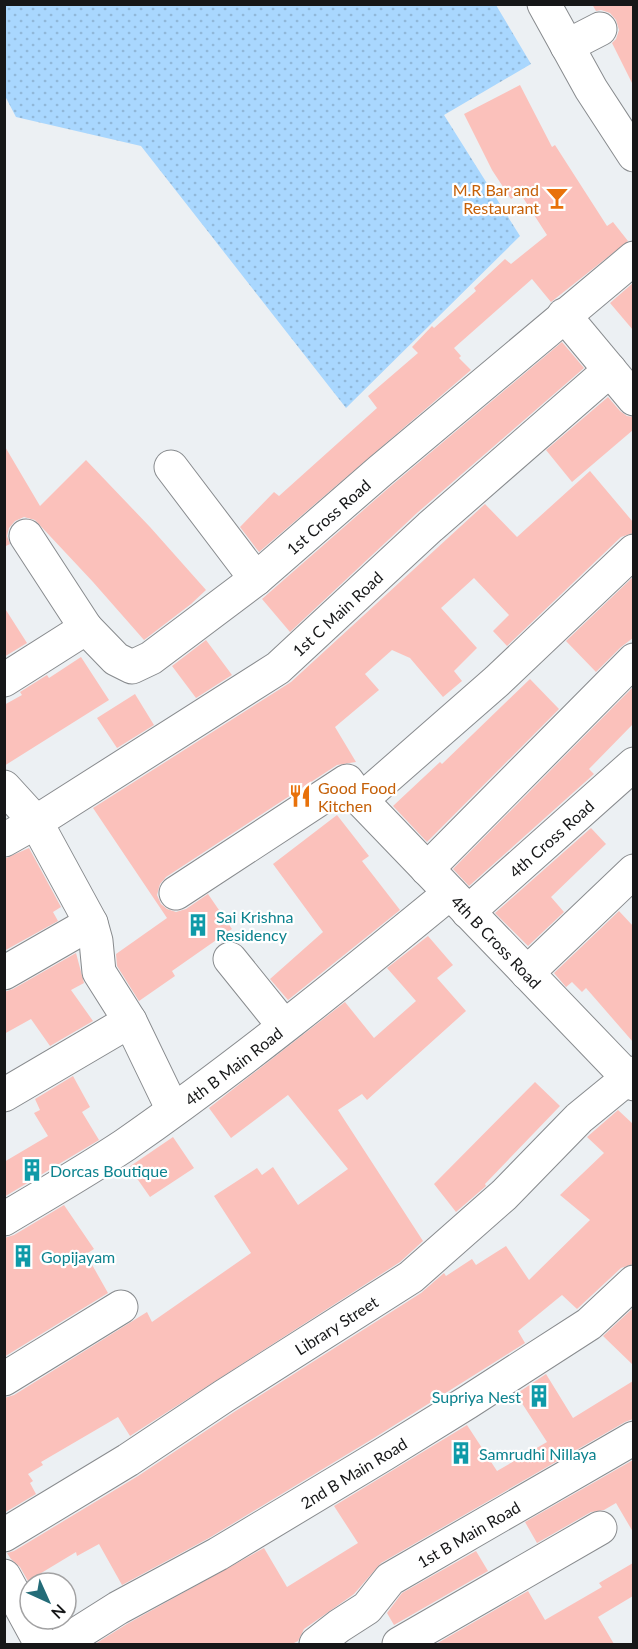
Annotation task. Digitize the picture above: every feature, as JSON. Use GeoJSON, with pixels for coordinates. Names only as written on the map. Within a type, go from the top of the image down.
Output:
{"type":"FeatureCollection","features":[{"type":"Feature","properties":{"kind":"street"},"geometry":{"type":"LineString","coordinates":[[544,4],[591,89],[633,155]]}},
{"type":"Feature","properties":{"kind":"street"},"geometry":{"type":"LineString","coordinates":[[567,46],[600,28]]}},
{"type":"Feature","properties":{"kind":"street","name":"1st Cross Road"},"geometry":{"type":"LineString","coordinates":[[26,536],[86,628],[116,659],[132,667],[151,658],[256,579],[380,471],[633,258]]}},
{"type":"Feature","properties":{"kind":"street"},"geometry":{"type":"LineString","coordinates":[[564,315],[633,399]]}},
{"type":"Feature","properties":{"kind":"street","name":"1st C Main Road"},"geometry":{"type":"LineString","coordinates":[[4,840],[278,668],[429,527],[610,370]]}},
{"type":"Feature","properties":{"kind":"street"},"geometry":{"type":"LineString","coordinates":[[171,467],[256,579]]}},
{"type":"Feature","properties":{"kind":"street"},"geometry":{"type":"LineString","coordinates":[[361,800],[497,681],[633,551]]}},
{"type":"Feature","properties":{"kind":"street"},"geometry":{"type":"LineString","coordinates":[[4,680],[86,628]]}},
{"type":"Feature","properties":{"kind":"street"},"geometry":{"type":"LineString","coordinates":[[427,869],[633,660]]}},
{"type":"Feature","properties":{"kind":"street","name":"4th Cross Road"},"geometry":{"type":"LineString","coordinates":[[459,903],[633,764]]}},
{"type":"Feature","properties":{"kind":"street","name":"4th B Cross Road"},"geometry":{"type":"LineString","coordinates":[[176,893],[347,781],[361,800],[459,903],[632,1078]]}},
{"type":"Feature","properties":{"kind":"street"},"geometry":{"type":"LineString","coordinates":[[4,787],[36,822],[91,923],[96,941],[99,972],[130,1021],[173,1110]]}},
{"type":"Feature","properties":{"kind":"street"},"geometry":{"type":"LineString","coordinates":[[527,973],[633,871]]}},
{"type":"Feature","properties":{"kind":"street","name":"4th B Main Road"},"geometry":{"type":"LineString","coordinates":[[4,1219],[123,1146],[284,1026],[459,903]]}},
{"type":"Feature","properties":{"kind":"street"},"geometry":{"type":"LineString","coordinates":[[4,973],[91,923]]}},
{"type":"Feature","properties":{"kind":"street"},"geometry":{"type":"LineString","coordinates":[[230,959],[284,1026]]}},
{"type":"Feature","properties":{"kind":"street"},"geometry":{"type":"LineString","coordinates":[[4,1095],[130,1021]]}},
{"type":"Feature","properties":{"kind":"street","name":"Library Street"},"geometry":{"type":"LineString","coordinates":[[4,1535],[128,1460],[411,1277],[504,1195],[579,1118],[632,1078]]}},
{"type":"Feature","properties":{"kind":"street","name":"2nd B Main Road"},"geometry":{"type":"LineString","coordinates":[[61,1644],[117,1608],[218,1554],[468,1402],[590,1324],[633,1282]]}},
{"type":"Feature","properties":{"kind":"street"},"geometry":{"type":"LineString","coordinates":[[4,1379],[122,1307]]}},
{"type":"Feature","properties":{"kind":"street","name":"1st B Main Road"},"geometry":{"type":"LineString","coordinates":[[316,1644],[367,1608],[390,1580],[633,1438]]}},
{"type":"Feature","properties":{"kind":"street"},"geometry":{"type":"LineString","coordinates":[[367,1608],[383,1621],[397,1644],[600,1528]]}},
{"type":"Feature","properties":{"kind":"street"},"geometry":{"type":"LineString","coordinates":[[4,1575],[41,1644]]}},
{"type":"Feature","properties":{"kind":"shaded area"},"geometry":{"type":"Polygon","coordinates":[[[4,5],[496,5],[531,64],[444,115],[520,236],[346,408],[141,146],[16,117],[5,96],[4,5]]]}},
{"type":"Feature","properties":{"kind":"building"},"geometry":{"type":"Polygon","coordinates":[[[592,4],[633,4],[633,85],[612,43],[619,30],[616,20],[610,13],[596,11],[592,4]]]}},
{"type":"Feature","properties":{"kind":"building"},"geometry":{"type":"Polygon","coordinates":[[[520,85],[552,147],[555,145],[607,226],[613,222],[628,241],[551,302],[532,279],[454,348],[461,356],[459,358],[471,370],[259,552],[240,527],[274,492],[279,496],[377,408],[368,396],[418,353],[412,347],[432,326],[434,328],[476,291],[474,288],[505,259],[511,264],[547,235],[520,193],[511,199],[492,170],[464,114],[520,85]]]}},
{"type":"Feature","properties":{"kind":"building"},"geometry":{"type":"Polygon","coordinates":[[[633,283],[633,330],[610,303],[633,283]]]}},
{"type":"Feature","properties":{"kind":"building"},"geometry":{"type":"Polygon","coordinates":[[[562,342],[584,368],[417,513],[290,632],[262,599],[392,485],[562,342]]]}},
{"type":"Feature","properties":{"kind":"building"},"geometry":{"type":"Polygon","coordinates":[[[608,397],[620,411],[633,417],[633,430],[572,482],[546,450],[608,397]]]}},
{"type":"Feature","properties":{"kind":"building"},"geometry":{"type":"Polygon","coordinates":[[[4,445],[40,506],[86,460],[206,590],[144,640],[35,520],[24,517],[15,521],[9,528],[7,536],[10,544],[4,547],[4,445]]]}},
{"type":"Feature","properties":{"kind":"building"},"geometry":{"type":"Polygon","coordinates":[[[590,471],[633,522],[633,533],[621,537],[507,646],[493,631],[509,615],[474,578],[441,608],[477,648],[454,671],[462,681],[443,697],[410,658],[392,650],[365,674],[379,690],[335,727],[356,762],[337,765],[166,877],[160,884],[157,895],[161,904],[167,909],[176,912],[186,909],[208,894],[232,929],[172,971],[175,976],[139,1001],[117,966],[116,954],[167,918],[93,808],[291,682],[485,504],[517,537],[590,471]]]}},
{"type":"Feature","properties":{"kind":"building"},"geometry":{"type":"Polygon","coordinates":[[[633,577],[633,638],[596,672],[566,641],[633,577]]]}},
{"type":"Feature","properties":{"kind":"building"},"geometry":{"type":"Polygon","coordinates":[[[4,607],[27,643],[4,657],[4,607]]]}},
{"type":"Feature","properties":{"kind":"building"},"geometry":{"type":"Polygon","coordinates":[[[206,640],[232,675],[196,698],[172,666],[206,640]]]}},
{"type":"Feature","properties":{"kind":"building"},"geometry":{"type":"Polygon","coordinates":[[[81,657],[109,700],[4,766],[4,705],[22,695],[20,692],[47,675],[49,678],[81,657]]]}},
{"type":"Feature","properties":{"kind":"building"},"geometry":{"type":"Polygon","coordinates":[[[530,679],[559,709],[427,842],[393,806],[440,762],[442,764],[530,679]]]}},
{"type":"Feature","properties":{"kind":"building"},"geometry":{"type":"Polygon","coordinates":[[[633,687],[633,724],[589,769],[594,774],[469,886],[453,869],[633,687]]]}},
{"type":"Feature","properties":{"kind":"building"},"geometry":{"type":"Polygon","coordinates":[[[135,694],[154,725],[117,748],[97,718],[135,694]]]}},
{"type":"Feature","properties":{"kind":"building"},"geometry":{"type":"Polygon","coordinates":[[[337,815],[369,856],[362,861],[400,910],[288,1000],[270,979],[323,932],[273,864],[337,815]]]}},
{"type":"Feature","properties":{"kind":"building"},"geometry":{"type":"Polygon","coordinates":[[[591,828],[606,844],[551,897],[564,912],[528,946],[495,913],[591,828]]]}},
{"type":"Feature","properties":{"kind":"building"},"geometry":{"type":"Polygon","coordinates":[[[29,848],[61,907],[53,912],[58,921],[4,951],[4,859],[29,848]]]}},
{"type":"Feature","properties":{"kind":"building"},"geometry":{"type":"Polygon","coordinates":[[[619,911],[633,926],[633,1042],[586,988],[582,992],[572,982],[566,987],[554,973],[619,911]]]}},
{"type":"Feature","properties":{"kind":"building"},"geometry":{"type":"Polygon","coordinates":[[[428,936],[453,965],[437,978],[466,1011],[367,1100],[362,1094],[338,1110],[423,1241],[400,1262],[130,1436],[118,1417],[41,1462],[43,1465],[28,1474],[33,1481],[30,1483],[36,1494],[4,1513],[4,1398],[14,1395],[147,1312],[152,1322],[251,1253],[214,1196],[257,1168],[262,1175],[273,1167],[298,1205],[348,1169],[288,1095],[231,1138],[209,1108],[345,1002],[374,1038],[416,1001],[387,968],[428,936]]]}},
{"type":"Feature","properties":{"kind":"building"},"geometry":{"type":"Polygon","coordinates":[[[76,953],[84,983],[71,990],[93,1021],[50,1046],[31,1019],[4,1034],[4,992],[76,953]]]}},
{"type":"Feature","properties":{"kind":"building"},"geometry":{"type":"Polygon","coordinates":[[[73,1076],[90,1107],[82,1112],[99,1140],[4,1197],[4,1162],[48,1136],[34,1113],[40,1110],[35,1099],[73,1076]]]}},
{"type":"Feature","properties":{"kind":"building"},"geometry":{"type":"Polygon","coordinates":[[[535,1082],[560,1106],[485,1184],[486,1186],[456,1212],[434,1184],[535,1082]]]}},
{"type":"Feature","properties":{"kind":"building"},"geometry":{"type":"Polygon","coordinates":[[[618,1110],[633,1124],[633,1264],[621,1268],[577,1309],[562,1295],[518,1331],[525,1343],[209,1538],[122,1585],[99,1544],[77,1556],[76,1552],[45,1571],[22,1571],[11,1559],[7,1553],[14,1551],[138,1476],[421,1293],[444,1273],[446,1276],[472,1259],[476,1265],[506,1246],[529,1280],[590,1220],[560,1195],[604,1153],[587,1137],[618,1110]]]}},
{"type":"Feature","properties":{"kind":"building"},"geometry":{"type":"Polygon","coordinates":[[[173,1137],[194,1168],[150,1197],[129,1167],[173,1137]]]}},
{"type":"Feature","properties":{"kind":"building"},"geometry":{"type":"Polygon","coordinates":[[[64,1205],[94,1249],[86,1254],[108,1293],[4,1357],[4,1238],[14,1235],[64,1205]]]}},
{"type":"Feature","properties":{"kind":"building"},"geometry":{"type":"Polygon","coordinates":[[[633,1308],[633,1365],[603,1336],[633,1308]]]}},
{"type":"Feature","properties":{"kind":"building"},"geometry":{"type":"Polygon","coordinates":[[[546,1374],[573,1418],[633,1381],[633,1419],[381,1563],[354,1594],[304,1629],[298,1641],[292,1644],[95,1644],[264,1548],[287,1587],[358,1543],[334,1506],[467,1425],[497,1471],[547,1442],[516,1394],[546,1374]]]}},
{"type":"Feature","properties":{"kind":"building"},"geometry":{"type":"Polygon","coordinates":[[[633,1460],[633,1532],[616,1503],[604,1510],[591,1512],[537,1543],[525,1522],[633,1460]]]}},
{"type":"Feature","properties":{"kind":"building"},"geometry":{"type":"Polygon","coordinates":[[[476,1551],[488,1571],[394,1625],[387,1613],[402,1593],[476,1551]]]}},
{"type":"Feature","properties":{"kind":"building"},"geometry":{"type":"Polygon","coordinates":[[[633,1563],[633,1596],[598,1617],[614,1644],[436,1644],[528,1591],[545,1620],[602,1587],[599,1583],[633,1563]]]}},
{"type":"Feature","properties":{"kind":"place","name":"M.R Bar and Restaurant"},"geometry":{"type":"Point","coordinates":[557,198]}},
{"type":"Feature","properties":{"kind":"place","name":"Good Food Kitchen"},"geometry":{"type":"Point","coordinates":[300,796]}},
{"type":"Feature","properties":{"kind":"place","name":"Sai Krishna Residency"},"geometry":{"type":"Point","coordinates":[198,925]}},
{"type":"Feature","properties":{"kind":"place","name":"Dorcas Boutique"},"geometry":{"type":"Point","coordinates":[32,1170]}},
{"type":"Feature","properties":{"kind":"place","name":"Gopijayam"},"geometry":{"type":"Point","coordinates":[23,1256]}},
{"type":"Feature","properties":{"kind":"place","name":"Supriya Nest"},"geometry":{"type":"Point","coordinates":[539,1396]}},
{"type":"Feature","properties":{"kind":"place","name":"Samrudhi Nillaya"},"geometry":{"type":"Point","coordinates":[461,1453]}}]}
